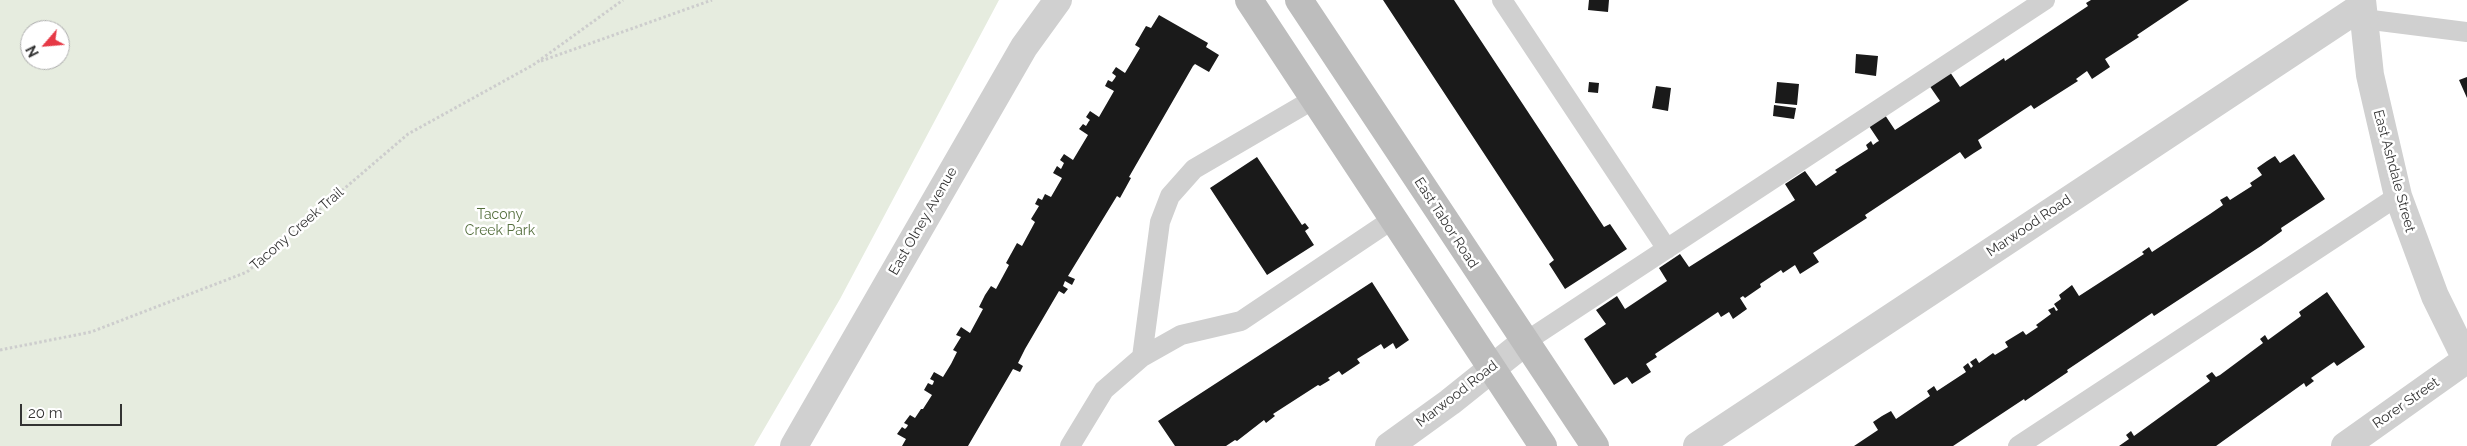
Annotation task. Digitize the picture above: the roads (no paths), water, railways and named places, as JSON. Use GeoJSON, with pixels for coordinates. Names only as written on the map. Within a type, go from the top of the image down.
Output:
{"type":"FeatureCollection","features":[{"type":"Feature","properties":{"kind":"street","name":"East Olney Avenue"},"geometry":{"type":"LineString","coordinates":[[794,446],[1020,56],[1058,0]]}},
{"type":"Feature","properties":{"kind":"street"},"geometry":{"type":"LineString","coordinates":[[1249,0],[1543,446]]}},
{"type":"Feature","properties":{"kind":"street","name":"East Tabor Road"},"geometry":{"type":"LineString","coordinates":[[1299,0],[1594,446]]}},
{"type":"Feature","properties":{"kind":"street","name":"Marwood Road"},"geometry":{"type":"LineString","coordinates":[[1697,446],[2362,8]]}},
{"type":"Feature","properties":{"kind":"street","name":"East Ashdale Street"},"geometry":{"type":"LineString","coordinates":[[2362,8],[2370,76],[2398,196],[2435,296],[2466,361]]}},
{"type":"Feature","properties":{"kind":"street","name":"Marwood Road"},"geometry":{"type":"LineString","coordinates":[[1389,446],[1525,342]]}},
{"type":"Feature","properties":{"kind":"street","name":"Rorer Street"},"geometry":{"type":"LineString","coordinates":[[2345,446],[2466,361]]}},
{"type":"Feature","properties":{"kind":"lane"},"geometry":{"type":"LineString","coordinates":[[1502,0],[1667,249]]}},
{"type":"Feature","properties":{"kind":"lane"},"geometry":{"type":"LineString","coordinates":[[1525,342],[2044,0]]}},
{"type":"Feature","properties":{"kind":"lane"},"geometry":{"type":"LineString","coordinates":[[2362,8],[2467,32]]}},
{"type":"Feature","properties":{"kind":"lane"},"geometry":{"type":"LineString","coordinates":[[1142,357],[1160,222],[1170,196],[1194,169],[1314,98]]}},
{"type":"Feature","properties":{"kind":"lane"},"geometry":{"type":"LineString","coordinates":[[2018,446],[2398,196]]}},
{"type":"Feature","properties":{"kind":"lane"},"geometry":{"type":"LineString","coordinates":[[1070,446],[1104,390],[1142,357],[1181,335],[1241,320],[1393,219]]}},
{"type":"Feature","properties":{"kind":"park label","name":"Tacony Creek Park"},"geometry":{"type":"Point","coordinates":[500,224]}}]}
